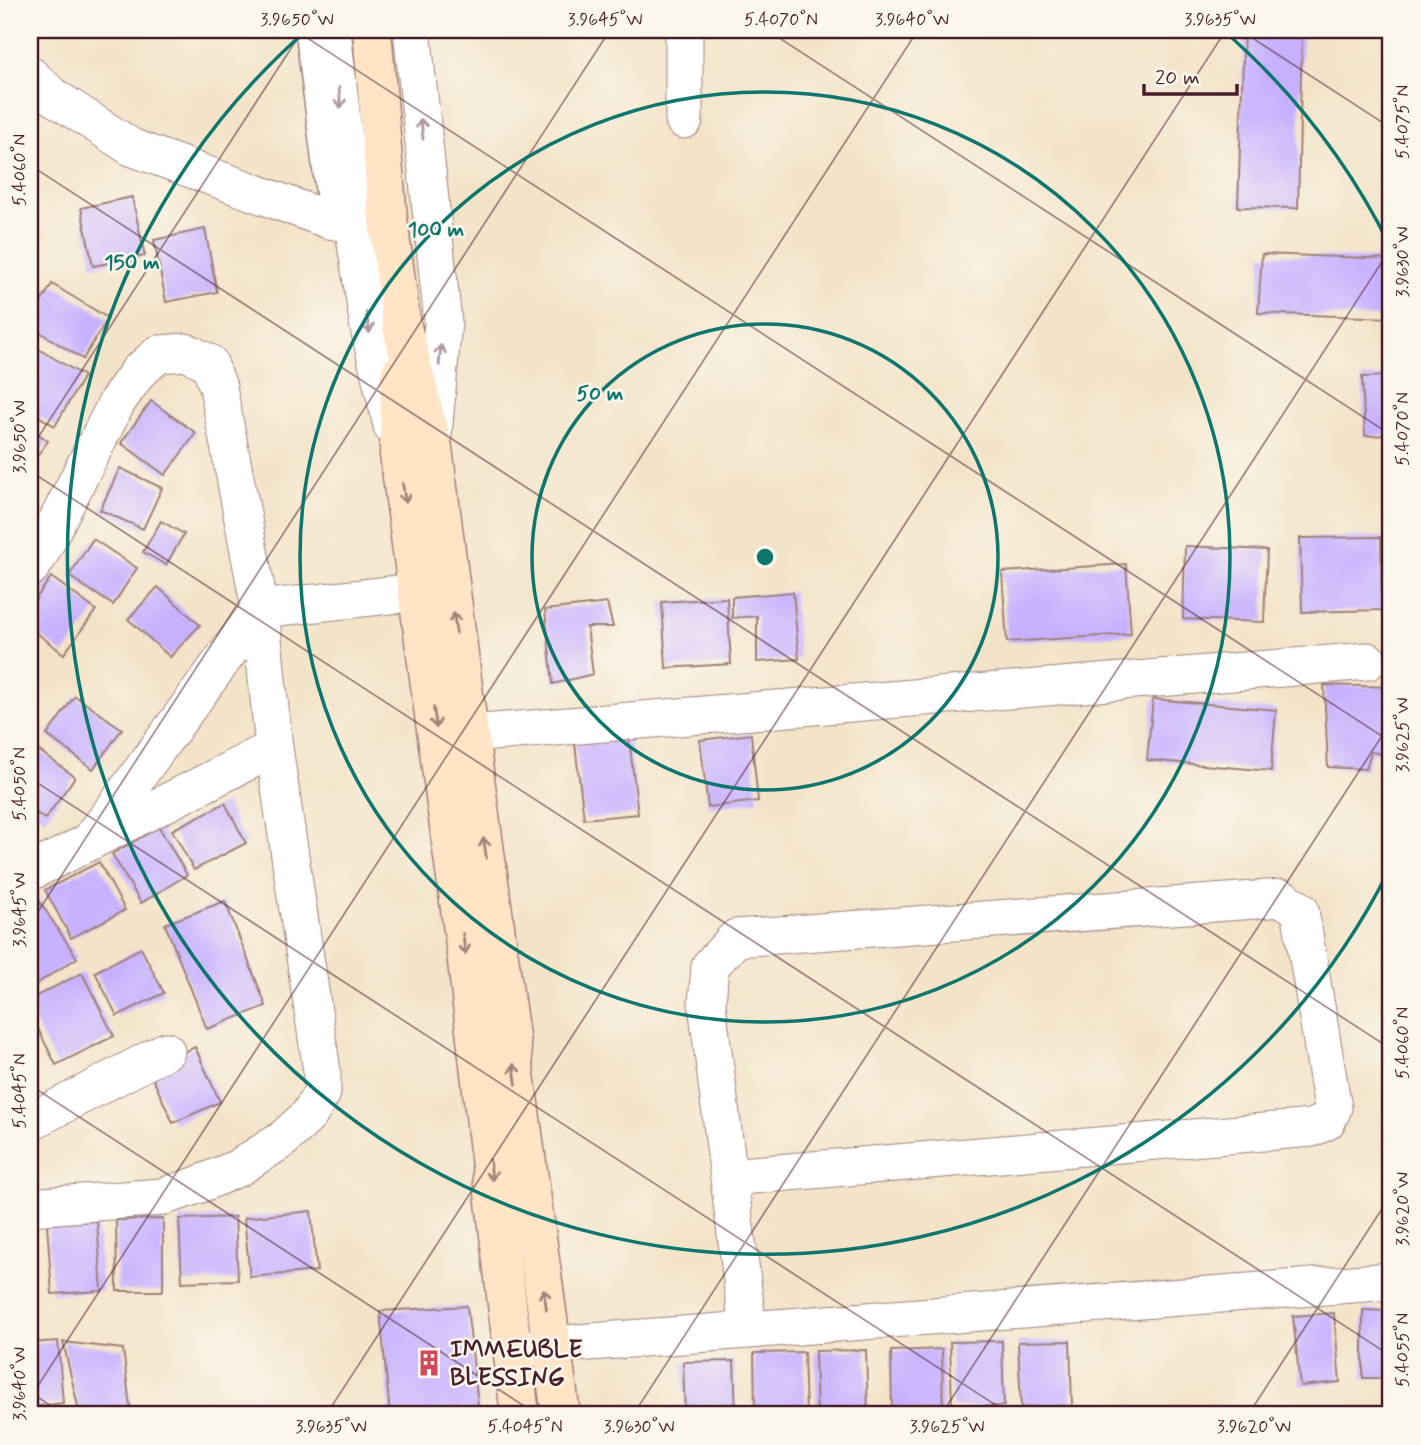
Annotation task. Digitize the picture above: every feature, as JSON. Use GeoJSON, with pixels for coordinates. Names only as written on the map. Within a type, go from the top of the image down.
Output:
{"type":"FeatureCollection","features":[{"type":"Feature","properties":{"kind":"street"},"geometry":{"type":"LineString","coordinates":[[332,30],[341,222],[369,328],[416,451]]}},
{"type":"Feature","properties":{"kind":"street"},"geometry":{"type":"LineString","coordinates":[[372,30],[388,220],[416,451],[469,734],[561,1415]]}},
{"type":"Feature","properties":{"kind":"street"},"geometry":{"type":"LineString","coordinates":[[412,30],[443,322],[416,451],[418,592],[466,953],[520,1415]]}},
{"type":"Feature","properties":{"kind":"street"},"geometry":{"type":"LineString","coordinates":[[684,30],[684,120]]}},
{"type":"Feature","properties":{"kind":"street"},"geometry":{"type":"LineString","coordinates":[[30,75],[51,96],[131,147],[341,222]]}},
{"type":"Feature","properties":{"kind":"street"},"geometry":{"type":"LineString","coordinates":[[30,568],[51,533],[117,402],[138,372],[159,354],[186,352],[209,363],[218,387],[260,609],[274,748],[322,1071],[322,1093],[309,1115],[282,1140],[238,1168],[198,1185],[162,1196],[30,1207]]}},
{"type":"Feature","properties":{"kind":"street"},"geometry":{"type":"LineString","coordinates":[[90,841],[260,609],[418,592]]}},
{"type":"Feature","properties":{"kind":"street"},"geometry":{"type":"LineString","coordinates":[[469,734],[1368,662]]}},
{"type":"Feature","properties":{"kind":"street"},"geometry":{"type":"LineString","coordinates":[[30,872],[274,748]]}},
{"type":"Feature","properties":{"kind":"street"},"geometry":{"type":"LineString","coordinates":[[729,1177],[1312,1128],[1327,1121],[1333,1108],[1300,910],[1282,898],[736,939],[710,966],[706,1004],[748,1329]]}},
{"type":"Feature","properties":{"kind":"street"},"geometry":{"type":"LineString","coordinates":[[30,1122],[166,1051]]}},
{"type":"Feature","properties":{"kind":"street"},"geometry":{"type":"LineString","coordinates":[[513,1351],[551,1345],[748,1329],[1391,1281]]}},
{"type":"Feature","properties":{"kind":"lane"},"geometry":{"type":"LineString","coordinates":[[305,30],[341,222]]}},
{"type":"Feature","properties":{"kind":"building"},"geometry":{"type":"Polygon","coordinates":[[[1244,30],[1302,30],[1298,208],[1238,207],[1244,30]]]}},
{"type":"Feature","properties":{"kind":"building"},"geometry":{"type":"Polygon","coordinates":[[[132,197],[145,256],[93,266],[81,208],[132,197]]]}},
{"type":"Feature","properties":{"kind":"building"},"geometry":{"type":"Polygon","coordinates":[[[205,229],[217,292],[166,302],[154,240],[205,229]]]}},
{"type":"Feature","properties":{"kind":"building"},"geometry":{"type":"Polygon","coordinates":[[[1262,254],[1391,259],[1391,318],[1258,313],[1262,254]]]}},
{"type":"Feature","properties":{"kind":"building"},"geometry":{"type":"Polygon","coordinates":[[[52,284],[108,318],[83,359],[30,326],[30,321],[52,284]]]}},
{"type":"Feature","properties":{"kind":"building"},"geometry":{"type":"Polygon","coordinates":[[[30,344],[84,376],[55,426],[30,411],[30,344]]]}},
{"type":"Feature","properties":{"kind":"building"},"geometry":{"type":"Polygon","coordinates":[[[1390,376],[1391,435],[1365,436],[1362,377],[1390,376]]]}},
{"type":"Feature","properties":{"kind":"building"},"geometry":{"type":"Polygon","coordinates":[[[151,401],[196,433],[165,475],[121,443],[151,401]]]}},
{"type":"Feature","properties":{"kind":"building"},"geometry":{"type":"Polygon","coordinates":[[[30,428],[48,441],[30,465],[30,428]]]}},
{"type":"Feature","properties":{"kind":"building"},"geometry":{"type":"Polygon","coordinates":[[[120,468],[162,488],[143,529],[100,510],[120,468]]]}},
{"type":"Feature","properties":{"kind":"building"},"geometry":{"type":"Polygon","coordinates":[[[161,521],[184,534],[166,565],[143,552],[161,521]]]}},
{"type":"Feature","properties":{"kind":"building"},"geometry":{"type":"Polygon","coordinates":[[[1381,537],[1382,610],[1302,612],[1300,538],[1381,537]]]}},
{"type":"Feature","properties":{"kind":"building"},"geometry":{"type":"Polygon","coordinates":[[[93,539],[137,568],[113,605],[69,576],[93,539]]]}},
{"type":"Feature","properties":{"kind":"building"},"geometry":{"type":"Polygon","coordinates":[[[1185,546],[1267,550],[1264,622],[1183,619],[1185,546]]]}},
{"type":"Feature","properties":{"kind":"building"},"geometry":{"type":"Polygon","coordinates":[[[1126,564],[1131,634],[1007,642],[1002,572],[1126,564]]]}},
{"type":"Feature","properties":{"kind":"building"},"geometry":{"type":"Polygon","coordinates":[[[51,577],[96,610],[64,654],[30,628],[30,607],[51,577]]]}},
{"type":"Feature","properties":{"kind":"building"},"geometry":{"type":"Polygon","coordinates":[[[158,587],[200,625],[170,657],[128,619],[158,587]]]}},
{"type":"Feature","properties":{"kind":"building"},"geometry":{"type":"Polygon","coordinates":[[[793,592],[799,659],[757,662],[757,616],[732,618],[732,597],[793,592]]]}},
{"type":"Feature","properties":{"kind":"building"},"geometry":{"type":"Polygon","coordinates":[[[727,598],[731,664],[666,668],[662,602],[727,598]]]}},
{"type":"Feature","properties":{"kind":"building"},"geometry":{"type":"Polygon","coordinates":[[[607,603],[613,627],[587,627],[593,674],[553,684],[545,610],[607,603]]]}},
{"type":"Feature","properties":{"kind":"building"},"geometry":{"type":"Polygon","coordinates":[[[1324,685],[1391,687],[1391,755],[1371,752],[1366,769],[1328,767],[1324,685]]]}},
{"type":"Feature","properties":{"kind":"building"},"geometry":{"type":"Polygon","coordinates":[[[75,696],[122,729],[93,769],[47,735],[75,696]]]}},
{"type":"Feature","properties":{"kind":"building"},"geometry":{"type":"Polygon","coordinates":[[[1153,699],[1276,710],[1271,771],[1147,760],[1153,699]]]}},
{"type":"Feature","properties":{"kind":"building"},"geometry":{"type":"Polygon","coordinates":[[[751,734],[758,801],[708,807],[700,740],[751,734]]]}},
{"type":"Feature","properties":{"kind":"building"},"geometry":{"type":"Polygon","coordinates":[[[629,738],[638,814],[584,819],[575,744],[629,738]]]}},
{"type":"Feature","properties":{"kind":"building"},"geometry":{"type":"Polygon","coordinates":[[[30,744],[75,777],[45,819],[30,808],[30,744]]]}},
{"type":"Feature","properties":{"kind":"building"},"geometry":{"type":"Polygon","coordinates":[[[225,803],[246,843],[194,870],[172,830],[225,803]]]}},
{"type":"Feature","properties":{"kind":"building"},"geometry":{"type":"Polygon","coordinates":[[[159,827],[187,875],[141,903],[112,854],[159,827]]]}},
{"type":"Feature","properties":{"kind":"building"},"geometry":{"type":"Polygon","coordinates":[[[99,862],[125,910],[71,938],[45,890],[99,862]]]}},
{"type":"Feature","properties":{"kind":"building"},"geometry":{"type":"Polygon","coordinates":[[[34,893],[77,958],[30,988],[30,895],[34,893]]]}},
{"type":"Feature","properties":{"kind":"building"},"geometry":{"type":"Polygon","coordinates":[[[225,901],[266,1006],[207,1029],[165,924],[225,901]]]}},
{"type":"Feature","properties":{"kind":"building"},"geometry":{"type":"Polygon","coordinates":[[[141,948],[164,993],[117,1016],[95,972],[141,948]]]}},
{"type":"Feature","properties":{"kind":"building"},"geometry":{"type":"Polygon","coordinates":[[[82,973],[114,1036],[56,1065],[30,1013],[30,999],[82,973]]]}},
{"type":"Feature","properties":{"kind":"building"},"geometry":{"type":"Polygon","coordinates":[[[195,1047],[220,1102],[173,1123],[148,1068],[195,1047]]]}},
{"type":"Feature","properties":{"kind":"building"},"geometry":{"type":"Polygon","coordinates":[[[311,1211],[317,1271],[250,1277],[244,1218],[311,1211]]]}},
{"type":"Feature","properties":{"kind":"building"},"geometry":{"type":"Polygon","coordinates":[[[235,1217],[238,1280],[182,1282],[179,1219],[235,1217]]]}},
{"type":"Feature","properties":{"kind":"building"},"geometry":{"type":"Polygon","coordinates":[[[163,1219],[163,1291],[117,1291],[116,1220],[163,1219]]]}},
{"type":"Feature","properties":{"kind":"building"},"geometry":{"type":"Polygon","coordinates":[[[97,1221],[102,1291],[52,1294],[47,1224],[97,1221]]]}},
{"type":"Feature","properties":{"kind":"building","name":"IMMEUBLE BLESSING"},"geometry":{"type":"Polygon","coordinates":[[[467,1306],[479,1415],[390,1415],[380,1311],[467,1306]]]}},
{"type":"Feature","properties":{"kind":"building"},"geometry":{"type":"Polygon","coordinates":[[[1363,1310],[1391,1311],[1391,1378],[1363,1378],[1363,1310]]]}},
{"type":"Feature","properties":{"kind":"building"},"geometry":{"type":"Polygon","coordinates":[[[1334,1313],[1340,1382],[1300,1386],[1293,1316],[1334,1313]]]}},
{"type":"Feature","properties":{"kind":"building"},"geometry":{"type":"Polygon","coordinates":[[[58,1341],[63,1403],[30,1407],[30,1343],[58,1341]]]}},
{"type":"Feature","properties":{"kind":"building"},"geometry":{"type":"Polygon","coordinates":[[[1002,1341],[1004,1406],[952,1407],[950,1342],[1002,1341]]]}},
{"type":"Feature","properties":{"kind":"building"},"geometry":{"type":"Polygon","coordinates":[[[1070,1341],[1072,1406],[1021,1408],[1018,1342],[1070,1341]]]}},
{"type":"Feature","properties":{"kind":"building"},"geometry":{"type":"Polygon","coordinates":[[[63,1342],[123,1349],[131,1415],[80,1415],[63,1342]]]}},
{"type":"Feature","properties":{"kind":"building"},"geometry":{"type":"Polygon","coordinates":[[[942,1349],[943,1414],[892,1415],[891,1351],[942,1349]]]}},
{"type":"Feature","properties":{"kind":"building"},"geometry":{"type":"Polygon","coordinates":[[[866,1350],[868,1415],[817,1415],[815,1351],[866,1350]]]}},
{"type":"Feature","properties":{"kind":"building"},"geometry":{"type":"Polygon","coordinates":[[[804,1352],[806,1415],[755,1415],[754,1353],[804,1352]]]}},
{"type":"Feature","properties":{"kind":"building"},"geometry":{"type":"Polygon","coordinates":[[[734,1361],[736,1415],[685,1415],[683,1362],[734,1361]]]}},
{"type":"Feature","properties":{"kind":"place","name":"IMMEUBLE BLESSING"},"geometry":{"type":"Point","coordinates":[429,1363]}}]}
